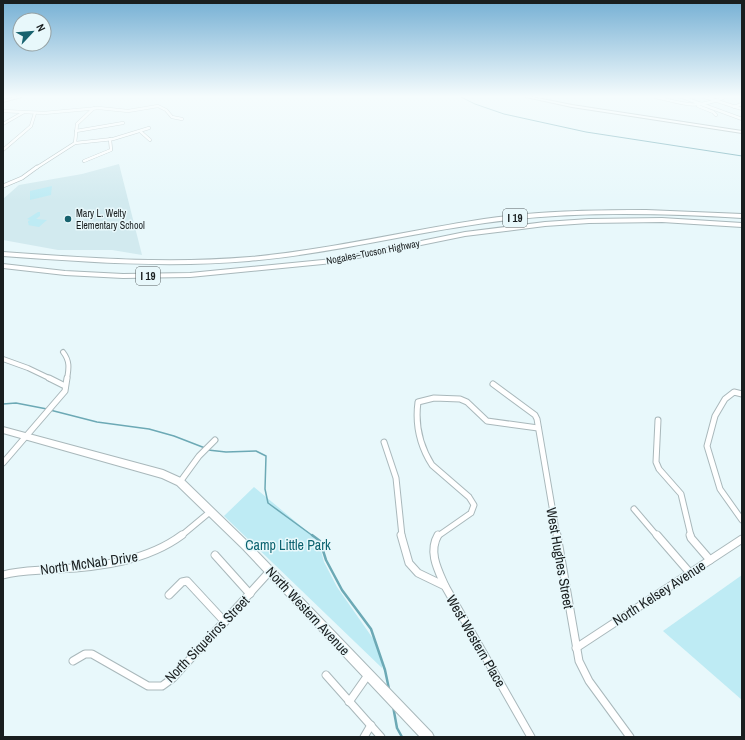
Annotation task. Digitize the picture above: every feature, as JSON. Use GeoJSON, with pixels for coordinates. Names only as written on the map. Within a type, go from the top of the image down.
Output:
{"type":"FeatureCollection","features":[{"type":"Feature","properties":{"kind":"highway","name":"Nogales–Tucson Highway"},"geometry":{"type":"LineString","coordinates":[[3,254],[142,263],[249,259],[327,250],[486,221],[548,214],[640,211],[742,216]]}},
{"type":"Feature","properties":{"kind":"highway","name":"Nogales–Tucson Highway"},"geometry":{"type":"LineString","coordinates":[[3,266],[65,273],[169,276],[299,265],[333,260],[464,234],[567,222],[662,220],[742,224]]}},
{"type":"Feature","properties":{"kind":"highway"},"geometry":{"type":"LineString","coordinates":[[3,251],[62,259]]}},
{"type":"Feature","properties":{"kind":"highway"},"geometry":{"type":"LineString","coordinates":[[3,271],[52,274],[65,273]]}},
{"type":"Feature","properties":{"kind":"street"},"geometry":{"type":"LineString","coordinates":[[3,150],[25,132]]}},
{"type":"Feature","properties":{"kind":"street"},"geometry":{"type":"LineString","coordinates":[[75,143],[76,132]]}},
{"type":"Feature","properties":{"kind":"street"},"geometry":{"type":"LineString","coordinates":[[3,186],[29,174],[49,158],[75,143],[110,139],[141,132],[150,140]]}},
{"type":"Feature","properties":{"kind":"street"},"geometry":{"type":"LineString","coordinates":[[84,161],[111,150],[110,139]]}},
{"type":"Feature","properties":{"kind":"street"},"geometry":{"type":"LineString","coordinates":[[3,463],[26,435],[62,396],[68,375],[69,363],[68,358],[63,352]]}},
{"type":"Feature","properties":{"kind":"street"},"geometry":{"type":"LineString","coordinates":[[3,359],[28,368],[65,386]]}},
{"type":"Feature","properties":{"kind":"street","name":"West Hughes Street"},"geometry":{"type":"LineString","coordinates":[[494,384],[535,415],[576,648],[584,672],[630,737]]}},
{"type":"Feature","properties":{"kind":"street"},"geometry":{"type":"LineString","coordinates":[[742,394],[736,392],[732,393],[725,399],[715,416],[707,446],[720,489],[742,520]]}},
{"type":"Feature","properties":{"kind":"street"},"geometry":{"type":"LineString","coordinates":[[445,586],[433,555],[433,545],[438,535],[474,510],[473,502],[462,490],[432,465],[428,459],[420,439],[417,408],[418,402],[425,398],[464,400],[487,421],[538,428]]}},
{"type":"Feature","properties":{"kind":"street"},"geometry":{"type":"LineString","coordinates":[[658,420],[656,462],[664,476],[681,494],[691,538],[710,560]]}},
{"type":"Feature","properties":{"kind":"street","name":"North Western Avenue"},"geometry":{"type":"LineString","coordinates":[[3,430],[26,435],[163,474],[180,482],[270,571],[428,737]]}},
{"type":"Feature","properties":{"kind":"street"},"geometry":{"type":"LineString","coordinates":[[180,482],[199,456],[215,440]]}},
{"type":"Feature","properties":{"kind":"street","name":"West Western Place"},"geometry":{"type":"LineString","coordinates":[[384,442],[396,478],[402,540],[409,563],[418,573],[445,586],[531,737]]}},
{"type":"Feature","properties":{"kind":"street"},"geometry":{"type":"LineString","coordinates":[[634,509],[690,573]]}},
{"type":"Feature","properties":{"kind":"street","name":"North McNab Drive"},"geometry":{"type":"LineString","coordinates":[[3,574],[65,569],[123,560],[147,554],[172,542],[211,511]]}},
{"type":"Feature","properties":{"kind":"street","name":"North Kelsey Avenue"},"geometry":{"type":"LineString","coordinates":[[576,648],[742,539]]}},
{"type":"Feature","properties":{"kind":"street"},"geometry":{"type":"LineString","coordinates":[[215,555],[250,594]]}},
{"type":"Feature","properties":{"kind":"street","name":"North Siqueiros Street"},"geometry":{"type":"LineString","coordinates":[[73,661],[85,654],[92,654],[148,686],[157,687],[165,685],[225,622],[270,571]]}},
{"type":"Feature","properties":{"kind":"street"},"geometry":{"type":"LineString","coordinates":[[169,595],[183,581],[188,581],[225,622]]}},
{"type":"Feature","properties":{"kind":"street"},"geometry":{"type":"LineString","coordinates":[[326,675],[381,737]]}},
{"type":"Feature","properties":{"kind":"street"},"geometry":{"type":"LineString","coordinates":[[349,702],[368,675]]}},
{"type":"Feature","properties":{"kind":"street"},"geometry":{"type":"LineString","coordinates":[[364,737],[371,726]]}},
{"type":"Feature","properties":{"kind":"shaded area","name":"Mary L. Welty Elementary School"},"geometry":{"type":"Polygon","coordinates":[[[119,164],[142,255],[112,250],[58,250],[3,240],[3,199],[19,185],[82,174],[119,164]]]}},
{"type":"Feature","properties":{"kind":"green space"},"geometry":{"type":"Polygon","coordinates":[[[52,186],[51,195],[30,200],[30,191],[52,186]]]}},
{"type":"Feature","properties":{"kind":"green space"},"geometry":{"type":"Polygon","coordinates":[[[40,212],[40,216],[36,219],[47,220],[39,227],[28,225],[28,221],[30,220],[27,219],[40,212]]]}},
{"type":"Feature","properties":{"kind":"green space","name":"Camp Little Park"},"geometry":{"type":"Polygon","coordinates":[[[254,487],[319,543],[324,562],[337,587],[374,640],[382,659],[382,668],[224,516],[254,487]]]}},
{"type":"Feature","properties":{"kind":"green space"},"geometry":{"type":"Polygon","coordinates":[[[742,575],[742,700],[663,631],[742,575]]]}},
{"type":"Feature","properties":{"kind":"waterway"},"geometry":{"type":"LineString","coordinates":[[584,132],[742,156]]}},
{"type":"Feature","properties":{"kind":"waterway"},"geometry":{"type":"LineString","coordinates":[[3,404],[16,403],[47,409]]}},
{"type":"Feature","properties":{"kind":"waterway"},"geometry":{"type":"LineString","coordinates":[[50,410],[97,422],[149,429],[174,436],[205,448]]}},
{"type":"Feature","properties":{"kind":"waterway"},"geometry":{"type":"LineString","coordinates":[[208,450],[226,452],[256,451],[266,456],[265,489],[268,503],[313,536]]}},
{"type":"Feature","properties":{"kind":"waterway"},"geometry":{"type":"LineString","coordinates":[[312,535],[320,541],[326,560],[342,590],[371,629],[385,670],[389,689]]}},
{"type":"Feature","properties":{"kind":"waterway"},"geometry":{"type":"LineString","coordinates":[[393,706],[397,728],[402,737]]}},
{"type":"Feature","properties":{"kind":"place","name":"Mary L. Welty Elementary School"},"geometry":{"type":"Point","coordinates":[68,219]}}]}
